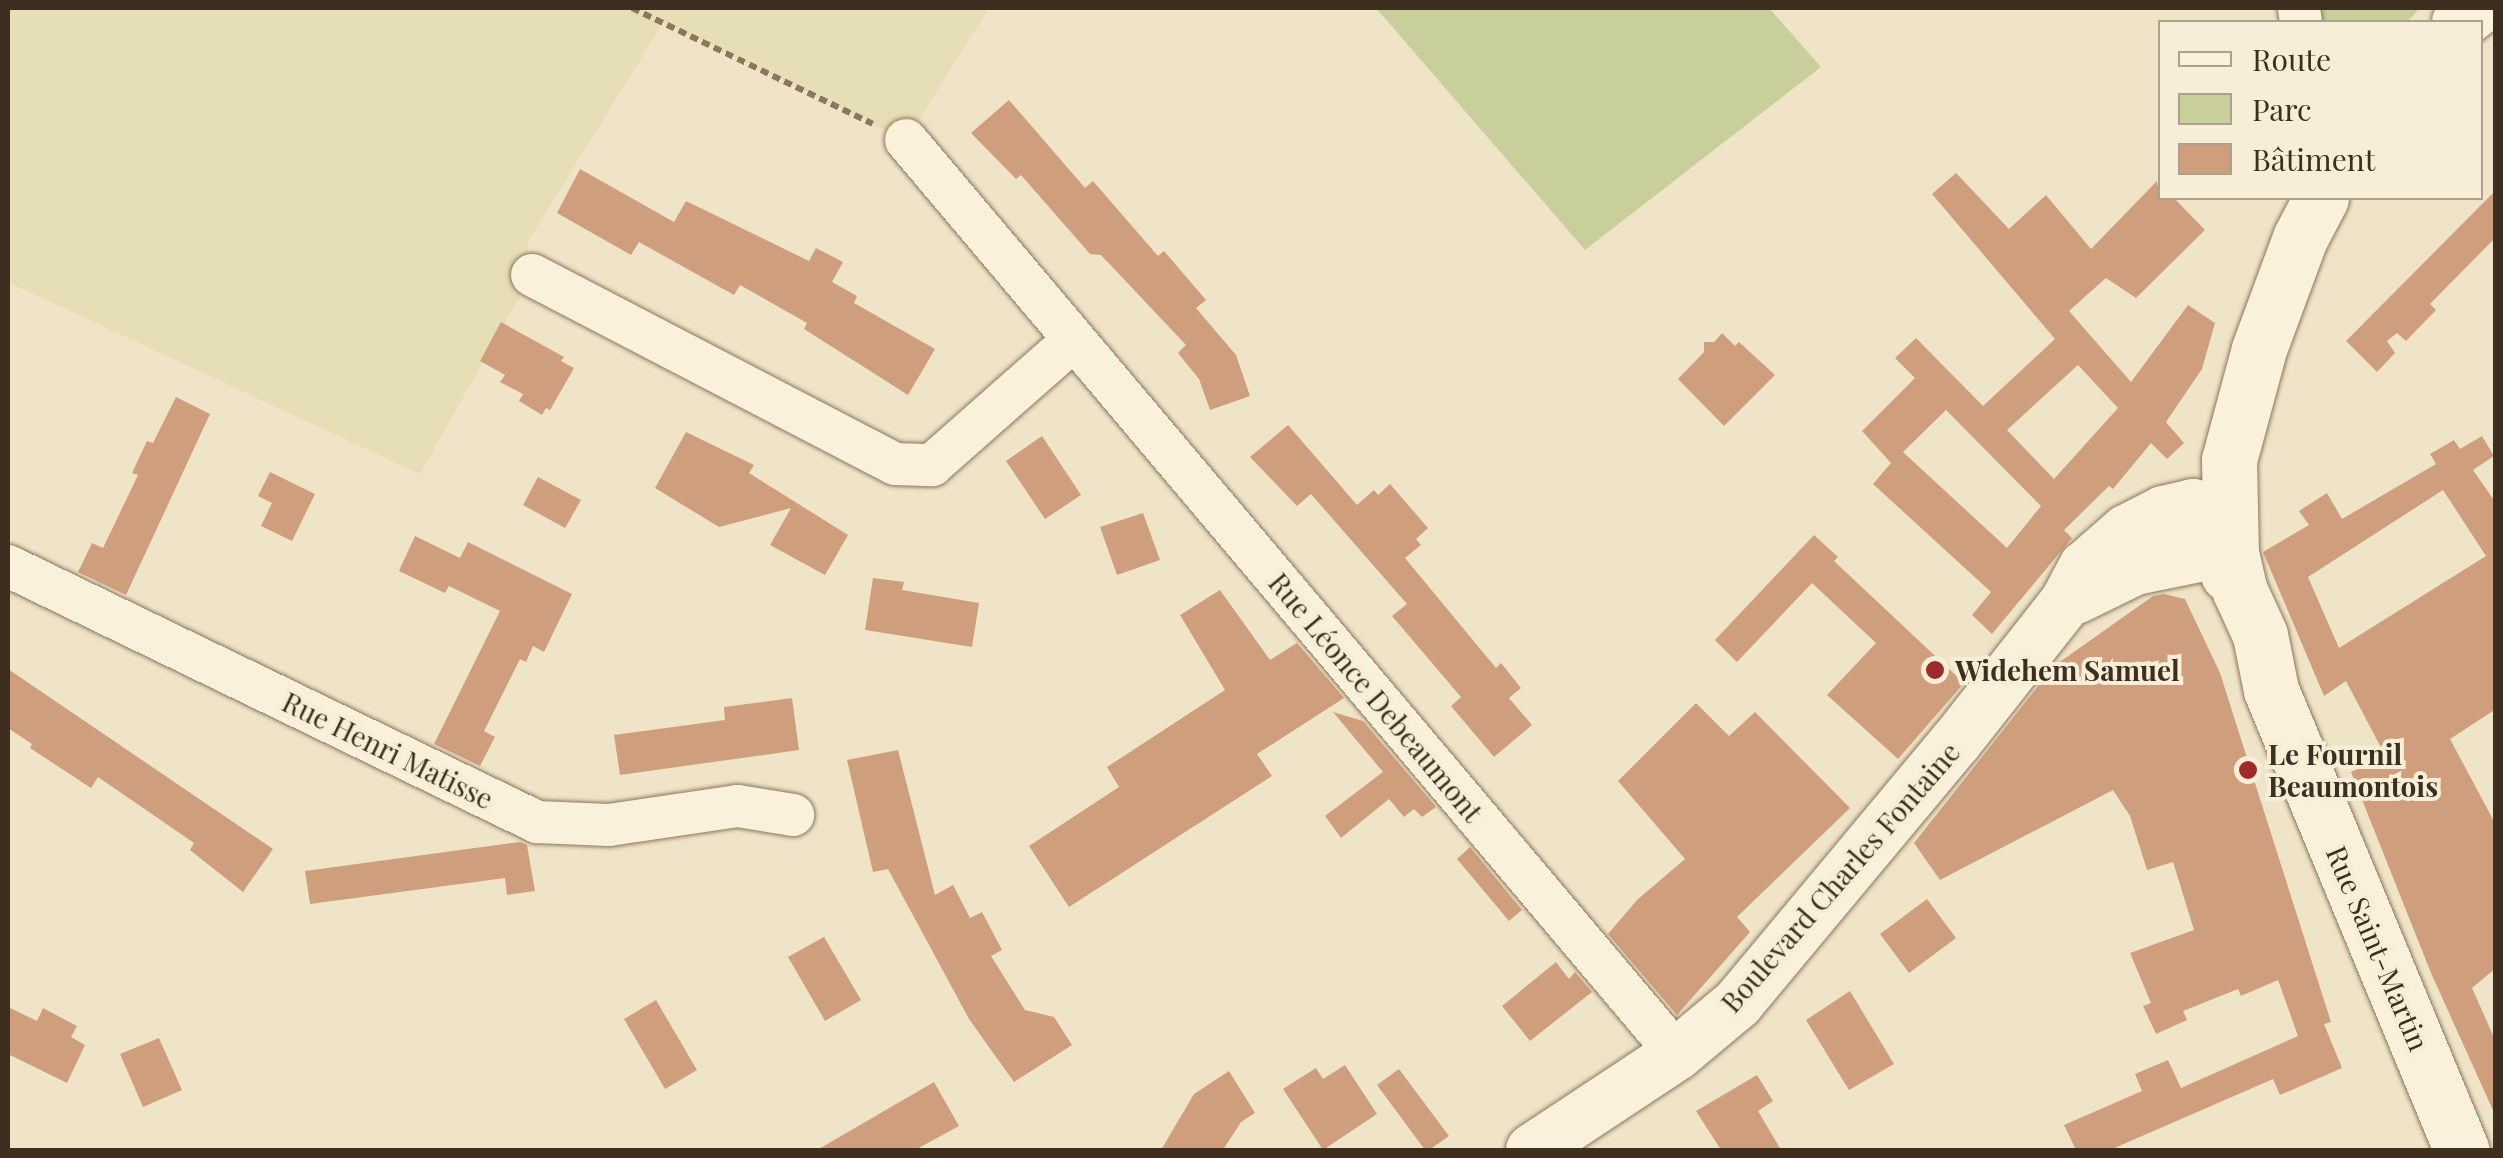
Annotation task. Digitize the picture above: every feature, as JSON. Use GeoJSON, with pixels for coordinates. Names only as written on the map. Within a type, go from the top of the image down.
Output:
{"type":"FeatureCollection","features":[{"type":"Feature","properties":{"kind":"main road"},"geometry":{"type":"LineString","coordinates":[[2217,525],[2198,461],[2277,231],[2294,200]]}},
{"type":"Feature","properties":{"kind":"main road"},"geometry":{"type":"LineString","coordinates":[[2217,525],[2259,349],[2300,238],[2320,200]]}},
{"type":"Feature","properties":{"kind":"main road","name":"Rue Saint-Martin"},"geometry":{"type":"LineString","coordinates":[[2217,525],[2260,635],[2271,690],[2462,1150]]}},
{"type":"Feature","properties":{"kind":"street","name":"Rue Léonce Debeaumont"},"geometry":{"type":"LineString","coordinates":[[906,140],[1677,1054]]}},
{"type":"Feature","properties":{"kind":"street"},"geometry":{"type":"LineString","coordinates":[[532,275],[896,464],[932,466],[1074,340]]}},
{"type":"Feature","properties":{"kind":"street","name":"Boulevard Charles Fontaine"},"geometry":{"type":"LineString","coordinates":[[1532,1150],[1677,1054],[1738,1003],[1956,743],[2066,602],[2085,566],[2126,531],[2164,512],[2217,525]]}},
{"type":"Feature","properties":{"kind":"street","name":"Rue Henri Matisse"},"geometry":{"type":"LineString","coordinates":[[8,566],[537,822],[609,825],[738,806],[793,814]]}},
{"type":"Feature","properties":{"kind":"path"},"geometry":{"type":"LineString","coordinates":[[632,8],[906,140]]}},
{"type":"Feature","properties":{"kind":"shaded area"},"geometry":{"type":"Polygon","coordinates":[[[8,8],[989,8],[906,140],[663,23],[527,243],[532,275],[420,474],[8,282],[8,8]]]}},
{"type":"Feature","properties":{"kind":"green space"},"geometry":{"type":"Polygon","coordinates":[[[1376,8],[1769,8],[1821,67],[1585,250],[1376,8]]]}},
{"type":"Feature","properties":{"kind":"green space"},"geometry":{"type":"Polygon","coordinates":[[[2316,8],[2420,8],[2409,20],[2317,20],[2316,8]]]}},
{"type":"Feature","properties":{"kind":"building"},"geometry":{"type":"Polygon","coordinates":[[[1009,100],[1085,188],[1093,181],[1158,256],[1164,251],[1206,300],[1196,308],[1236,355],[1250,396],[1210,410],[1199,379],[1178,353],[1186,345],[1101,255],[1090,254],[1021,175],[1016,179],[971,133],[1009,100]]]}},
{"type":"Feature","properties":{"kind":"building"},"geometry":{"type":"Polygon","coordinates":[[[580,169],[674,222],[686,201],[809,261],[816,248],[843,262],[832,282],[857,296],[854,303],[935,349],[908,395],[804,329],[807,323],[740,285],[734,295],[639,242],[631,255],[557,213],[580,169]]]}},
{"type":"Feature","properties":{"kind":"building"},"geometry":{"type":"Polygon","coordinates":[[[1956,173],[2009,229],[2046,195],[2091,249],[2157,181],[2158,200],[2176,200],[2205,230],[2136,298],[2106,278],[2069,311],[2131,382],[2188,305],[2215,323],[2202,369],[2166,422],[2184,443],[2167,459],[2151,443],[2113,489],[2109,486],[2064,530],[2072,538],[1992,634],[1972,615],[1991,592],[1873,484],[1891,463],[1862,431],[1915,378],[1895,358],[1916,338],[1983,406],[2055,339],[1932,194],[1956,173]],[[2078,365],[2007,430],[2054,479],[2118,408],[2078,365]],[[1946,410],[1903,452],[2007,548],[2041,506],[1946,410]]]}},
{"type":"Feature","properties":{"kind":"building"},"geometry":{"type":"Polygon","coordinates":[[[2496,190],[2496,237],[2430,304],[2436,310],[2406,341],[2397,333],[2387,341],[2395,353],[2377,372],[2346,341],[2496,190]]]}},
{"type":"Feature","properties":{"kind":"building"},"geometry":{"type":"Polygon","coordinates":[[[501,322],[564,357],[561,361],[574,368],[550,410],[546,408],[542,415],[519,401],[523,394],[500,382],[505,375],[480,361],[501,322]]]}},
{"type":"Feature","properties":{"kind":"building"},"geometry":{"type":"Polygon","coordinates":[[[1722,333],[1735,346],[1739,342],[1775,375],[1724,426],[1678,379],[1704,352],[1704,342],[1714,342],[1722,333]]]}},
{"type":"Feature","properties":{"kind":"building"},"geometry":{"type":"Polygon","coordinates":[[[176,397],[210,414],[126,595],[78,572],[92,543],[103,548],[138,475],[132,473],[147,441],[153,443],[176,397]]]}},
{"type":"Feature","properties":{"kind":"building"},"geometry":{"type":"Polygon","coordinates":[[[1288,425],[1357,505],[1374,490],[1378,495],[1390,484],[1428,528],[1416,539],[1421,545],[1405,558],[1496,668],[1501,663],[1521,688],[1509,698],[1532,725],[1494,757],[1451,706],[1461,697],[1392,616],[1407,604],[1311,494],[1297,506],[1250,457],[1288,425]]]}},
{"type":"Feature","properties":{"kind":"building"},"geometry":{"type":"Polygon","coordinates":[[[686,432],[754,465],[749,473],[848,535],[825,575],[770,545],[791,508],[719,527],[655,488],[686,432]]]}},
{"type":"Feature","properties":{"kind":"building"},"geometry":{"type":"Polygon","coordinates":[[[1042,436],[1081,495],[1045,519],[1006,461],[1042,436]]]}},
{"type":"Feature","properties":{"kind":"building"},"geometry":{"type":"Polygon","coordinates":[[[2482,436],[2494,456],[2473,470],[2496,503],[2496,709],[2450,739],[2496,825],[2496,968],[2472,988],[2496,1042],[2496,1117],[2431,973],[2351,772],[2386,757],[2346,681],[2324,696],[2263,552],[2309,525],[2299,511],[2327,493],[2342,519],[2436,464],[2430,454],[2454,440],[2460,449],[2482,436]],[[2443,490],[2308,577],[2339,648],[2486,556],[2443,490]]]}},
{"type":"Feature","properties":{"kind":"building"},"geometry":{"type":"Polygon","coordinates":[[[270,472],[315,494],[292,541],[261,526],[272,503],[258,496],[270,472]]]}},
{"type":"Feature","properties":{"kind":"building"},"geometry":{"type":"Polygon","coordinates":[[[538,477],[581,500],[565,528],[523,505],[538,477]]]}},
{"type":"Feature","properties":{"kind":"building"},"geometry":{"type":"Polygon","coordinates":[[[1143,513],[1160,560],[1117,575],[1100,527],[1143,513]]]}},
{"type":"Feature","properties":{"kind":"building"},"geometry":{"type":"Polygon","coordinates":[[[1814,535],[1838,557],[1834,561],[1964,683],[1898,759],[1827,695],[1876,643],[1812,583],[1737,662],[1715,640],[1814,535]]]}},
{"type":"Feature","properties":{"kind":"building"},"geometry":{"type":"Polygon","coordinates":[[[415,536],[460,558],[468,542],[572,594],[544,652],[533,646],[526,662],[520,659],[484,731],[495,737],[480,766],[434,744],[500,611],[449,586],[445,593],[399,571],[415,536]]]}},
{"type":"Feature","properties":{"kind":"building"},"geometry":{"type":"Polygon","coordinates":[[[873,578],[904,582],[902,590],[979,603],[972,647],[865,630],[873,578]]]}},
{"type":"Feature","properties":{"kind":"building"},"geometry":{"type":"Polygon","coordinates":[[[1220,590],[1270,660],[1297,643],[1344,698],[1257,754],[1272,776],[1069,907],[1029,846],[1119,787],[1107,767],[1225,690],[1180,615],[1220,590]]]}},
{"type":"Feature","properties":{"kind":"building"},"geometry":{"type":"Polygon","coordinates":[[[2164,594],[2185,599],[2220,673],[2331,1022],[2324,1024],[2342,1068],[2280,1095],[2273,1079],[2110,1150],[2076,1150],[2064,1125],[2142,1091],[2135,1074],[2168,1060],[2181,1088],[2298,1036],[2278,980],[2241,996],[2238,989],[2183,1011],[2187,1020],[2156,1034],[2143,1006],[2151,1003],[2130,953],[2194,930],[2173,862],[2147,870],[2130,816],[2113,790],[1940,880],[1914,843],[2054,666],[2153,596],[2164,594]]]}},
{"type":"Feature","properties":{"kind":"building"},"geometry":{"type":"Polygon","coordinates":[[[8,669],[273,849],[243,892],[190,850],[194,843],[98,777],[91,788],[30,748],[32,744],[8,728],[8,669]]]}},
{"type":"Feature","properties":{"kind":"building"},"geometry":{"type":"Polygon","coordinates":[[[792,698],[799,750],[620,775],[614,735],[725,720],[724,707],[792,698]]]}},
{"type":"Feature","properties":{"kind":"building"},"geometry":{"type":"Polygon","coordinates":[[[1696,703],[1729,736],[1755,712],[1850,808],[1737,917],[1750,932],[1677,1015],[1608,934],[1637,900],[1685,859],[1618,781],[1696,703]]]}},
{"type":"Feature","properties":{"kind":"building"},"geometry":{"type":"Polygon","coordinates":[[[1333,712],[1363,721],[1436,807],[1422,817],[1414,809],[1404,817],[1389,799],[1341,838],[1325,816],[1383,772],[1333,712]]]}},
{"type":"Feature","properties":{"kind":"building"},"geometry":{"type":"Polygon","coordinates":[[[898,750],[935,895],[953,885],[970,918],[982,912],[1002,950],[991,956],[1025,1010],[1054,1017],[1072,1045],[1014,1082],[969,1019],[888,869],[873,872],[847,760],[898,750]]]}},
{"type":"Feature","properties":{"kind":"building"},"geometry":{"type":"Polygon","coordinates":[[[520,842],[527,845],[535,891],[507,895],[505,878],[310,904],[305,871],[520,842]]]}},
{"type":"Feature","properties":{"kind":"building"},"geometry":{"type":"Polygon","coordinates":[[[1470,847],[1522,910],[1509,921],[1457,859],[1470,847]]]}},
{"type":"Feature","properties":{"kind":"building"},"geometry":{"type":"Polygon","coordinates":[[[1927,899],[1956,938],[1909,973],[1880,934],[1927,899]]]}},
{"type":"Feature","properties":{"kind":"building"},"geometry":{"type":"Polygon","coordinates":[[[824,937],[861,1000],[825,1021],[788,957],[824,937]]]}},
{"type":"Feature","properties":{"kind":"building"},"geometry":{"type":"Polygon","coordinates":[[[1556,962],[1569,979],[1575,972],[1592,992],[1530,1041],[1502,1006],[1556,962]]]}},
{"type":"Feature","properties":{"kind":"building"},"geometry":{"type":"Polygon","coordinates":[[[1850,991],[1894,1064],[1849,1090],[1806,1020],[1850,991]]]}},
{"type":"Feature","properties":{"kind":"building"},"geometry":{"type":"Polygon","coordinates":[[[656,1000],[697,1070],[665,1089],[624,1019],[656,1000]]]}},
{"type":"Feature","properties":{"kind":"building"},"geometry":{"type":"Polygon","coordinates":[[[8,1007],[37,1021],[43,1008],[77,1026],[71,1037],[85,1045],[67,1083],[8,1054],[8,1007]]]}},
{"type":"Feature","properties":{"kind":"building"},"geometry":{"type":"Polygon","coordinates":[[[159,1038],[182,1090],[143,1107],[120,1054],[159,1038]]]}},
{"type":"Feature","properties":{"kind":"building"},"geometry":{"type":"Polygon","coordinates":[[[1345,1065],[1377,1114],[1323,1150],[1283,1089],[1316,1068],[1323,1079],[1345,1065]]]}},
{"type":"Feature","properties":{"kind":"building"},"geometry":{"type":"Polygon","coordinates":[[[1399,1069],[1449,1136],[1429,1150],[1425,1150],[1377,1085],[1399,1069]]]}},
{"type":"Feature","properties":{"kind":"building"},"geometry":{"type":"Polygon","coordinates":[[[1229,1071],[1255,1113],[1241,1122],[1223,1150],[1161,1150],[1194,1094],[1229,1071]]]}},
{"type":"Feature","properties":{"kind":"building"},"geometry":{"type":"Polygon","coordinates":[[[1757,1075],[1773,1101],[1758,1111],[1781,1150],[1721,1150],[1696,1111],[1757,1075]]]}},
{"type":"Feature","properties":{"kind":"building"},"geometry":{"type":"Polygon","coordinates":[[[934,1082],[959,1126],[915,1150],[817,1150],[934,1082]]]}},
{"type":"Feature","properties":{"kind":"place","name":"Widehem Samuel"},"geometry":{"type":"Point","coordinates":[1935,670]}},
{"type":"Feature","properties":{"kind":"place","name":"Le Fournil Beaumontois"},"geometry":{"type":"Point","coordinates":[2248,770]}}]}
